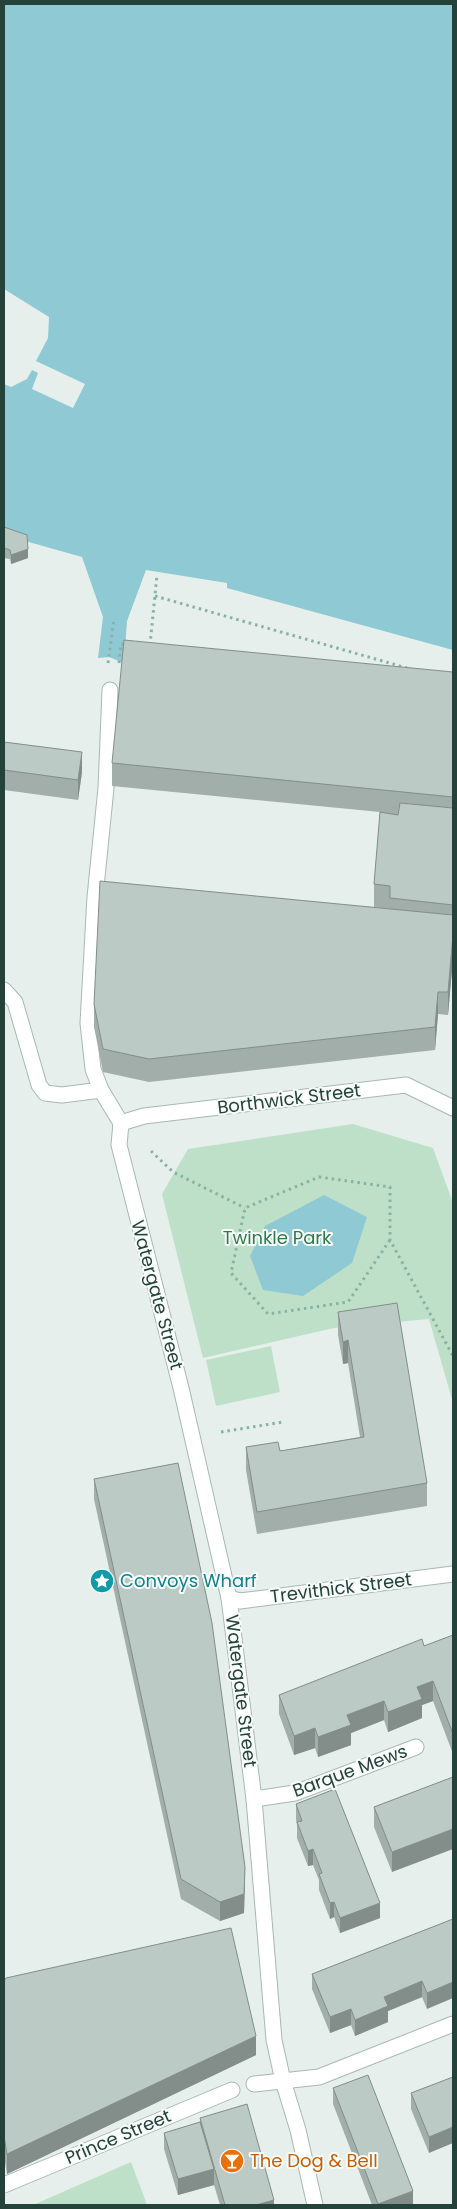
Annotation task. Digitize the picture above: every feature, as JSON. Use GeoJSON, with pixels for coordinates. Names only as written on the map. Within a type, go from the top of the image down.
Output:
{"type":"FeatureCollection","features":[{"type":"Feature","properties":{"kind":"street"},"geometry":{"type":"LineString","coordinates":[[110,690],[106,788],[95,896],[88,1023],[93,1069],[101,1090],[121,1124]]}},
{"type":"Feature","properties":{"kind":"street"},"geometry":{"type":"LineString","coordinates":[[4,990],[14,1002],[39,1085],[45,1093],[62,1095],[101,1090]]}},
{"type":"Feature","properties":{"kind":"street","name":"Borthwick Street"},"geometry":{"type":"LineString","coordinates":[[121,1124],[144,1116],[406,1085],[453,1108]]}},
{"type":"Feature","properties":{"kind":"street","name":"Watergate Street"},"geometry":{"type":"LineString","coordinates":[[121,1124],[119,1145],[193,1437],[229,1598],[254,1799],[274,2040],[283,2081],[298,2130],[315,2205]]}},
{"type":"Feature","properties":{"kind":"street","name":"Trevithick Street"},"geometry":{"type":"LineString","coordinates":[[229,1598],[240,1601],[453,1574]]}},
{"type":"Feature","properties":{"kind":"street","name":"Barque Mews"},"geometry":{"type":"LineString","coordinates":[[254,1799],[294,1792],[416,1747]]}},
{"type":"Feature","properties":{"kind":"street"},"geometry":{"type":"LineString","coordinates":[[254,2084],[319,2077],[453,2024]]}},
{"type":"Feature","properties":{"kind":"street","name":"Prince Street"},"geometry":{"type":"LineString","coordinates":[[4,2185],[232,2090]]}},
{"type":"Feature","properties":{"kind":"path"},"geometry":{"type":"LineString","coordinates":[[150,648],[157,575]]}},
{"type":"Feature","properties":{"kind":"path"},"geometry":{"type":"LineString","coordinates":[[155,596],[416,670]]}},
{"type":"Feature","properties":{"kind":"path"},"geometry":{"type":"LineString","coordinates":[[108,667],[114,619]]}},
{"type":"Feature","properties":{"kind":"path"},"geometry":{"type":"LineString","coordinates":[[118,670],[121,644],[131,645]]}},
{"type":"Feature","properties":{"kind":"path"},"geometry":{"type":"LineString","coordinates":[[121,1124],[173,1172],[245,1208],[319,1177],[390,1187],[390,1240],[453,1356]]}},
{"type":"Feature","properties":{"kind":"path"},"geometry":{"type":"LineString","coordinates":[[245,1208],[231,1273],[268,1314],[348,1302],[390,1240]]}},
{"type":"Feature","properties":{"kind":"path"},"geometry":{"type":"LineString","coordinates":[[193,1437],[283,1422]]}},
{"type":"Feature","properties":{"kind":"green space","name":"Twinkle Park"},"geometry":{"type":"Polygon","coordinates":[[[353,1124],[433,1148],[453,1203],[453,1403],[429,1319],[334,1328],[203,1358],[162,1194],[188,1149],[353,1124]]]}},
{"type":"Feature","properties":{"kind":"green space"},"geometry":{"type":"Polygon","coordinates":[[[271,1346],[280,1392],[216,1406],[206,1360],[271,1346]]]}},
{"type":"Feature","properties":{"kind":"green space"},"geometry":{"type":"Polygon","coordinates":[[[131,2162],[147,2205],[33,2205],[131,2162]]]}},
{"type":"Feature","properties":{"kind":"water"},"geometry":{"type":"Polygon","coordinates":[[[4,4],[453,4],[453,650],[227,588],[227,583],[146,570],[127,621],[124,663],[109,657],[98,658],[103,617],[82,557],[4,535],[4,4]]]}},
{"type":"Feature","properties":{"kind":"water"},"geometry":{"type":"Polygon","coordinates":[[[324,1195],[367,1217],[352,1263],[303,1296],[263,1290],[250,1256],[265,1226],[324,1195]]]}},
{"type":"Feature","properties":{"kind":"pier"},"geometry":{"type":"Polygon","coordinates":[[[4,289],[49,317],[48,338],[36,361],[85,384],[73,408],[32,389],[38,373],[32,370],[27,379],[11,387],[4,384],[4,289]]]}},
{"type":"Feature","properties":{"kind":"building"},"geometry":{"type":"Polygon","coordinates":[[[4,527],[27,535],[28,549],[11,555],[10,550],[4,548],[4,527]]]}},
{"type":"Feature","properties":{"kind":"building"},"geometry":{"type":"Polygon","coordinates":[[[124,640],[453,672],[453,797],[112,763],[124,640]]]}},
{"type":"Feature","properties":{"kind":"building"},"geometry":{"type":"Polygon","coordinates":[[[4,742],[82,752],[78,780],[4,770],[4,742]]]}},
{"type":"Feature","properties":{"kind":"building"},"geometry":{"type":"Polygon","coordinates":[[[400,803],[453,808],[453,905],[390,898],[390,886],[374,884],[380,812],[398,815],[400,803]]]}},
{"type":"Feature","properties":{"kind":"building"},"geometry":{"type":"Polygon","coordinates":[[[100,881],[453,915],[448,992],[438,992],[435,1027],[149,1059],[103,1049],[94,1004],[100,881]]]}},
{"type":"Feature","properties":{"kind":"building"},"geometry":{"type":"Polygon","coordinates":[[[397,1303],[427,1483],[257,1512],[246,1447],[278,1442],[280,1451],[364,1437],[348,1340],[343,1342],[338,1312],[397,1303]]]}},
{"type":"Feature","properties":{"kind":"building"},"geometry":{"type":"Polygon","coordinates":[[[178,1463],[212,1623],[245,1867],[244,1894],[220,1902],[181,1879],[94,1479],[178,1463]]]}},
{"type":"Feature","properties":{"kind":"building"},"geometry":{"type":"Polygon","coordinates":[[[453,1635],[453,1734],[433,1681],[417,1687],[422,1699],[388,1712],[384,1701],[347,1715],[351,1725],[318,1737],[315,1728],[294,1736],[279,1695],[422,1639],[424,1646],[453,1635]]]}},
{"type":"Feature","properties":{"kind":"building"},"geometry":{"type":"Polygon","coordinates":[[[453,1777],[453,1829],[392,1852],[374,1807],[453,1777]]]}},
{"type":"Feature","properties":{"kind":"building"},"geometry":{"type":"Polygon","coordinates":[[[335,1789],[380,1903],[340,1918],[334,1902],[330,1903],[319,1874],[322,1873],[313,1849],[308,1851],[297,1822],[302,1821],[296,1804],[335,1789]]]}},
{"type":"Feature","properties":{"kind":"building"},"geometry":{"type":"Polygon","coordinates":[[[453,1919],[453,1982],[427,1993],[422,1981],[384,1997],[388,2006],[355,2020],[351,2009],[330,2017],[312,1974],[453,1919]]]}},
{"type":"Feature","properties":{"kind":"building"},"geometry":{"type":"Polygon","coordinates":[[[231,1928],[256,2036],[7,2154],[4,2136],[4,1981],[6,1978],[231,1928]]]}},
{"type":"Feature","properties":{"kind":"building"},"geometry":{"type":"Polygon","coordinates":[[[368,2075],[413,2191],[378,2204],[333,2088],[368,2075]]]}},
{"type":"Feature","properties":{"kind":"building"},"geometry":{"type":"Polygon","coordinates":[[[453,2077],[453,2127],[429,2137],[411,2093],[453,2077]]]}},
{"type":"Feature","properties":{"kind":"building","name":"The Dog & Bell"},"geometry":{"type":"Polygon","coordinates":[[[247,2104],[274,2200],[256,2205],[225,2205],[200,2118],[247,2104]]]}},
{"type":"Feature","properties":{"kind":"building"},"geometry":{"type":"Polygon","coordinates":[[[200,2122],[214,2169],[178,2179],[164,2133],[200,2122]]]}},
{"type":"Feature","properties":{"kind":"place","name":"Convoys Wharf"},"geometry":{"type":"Point","coordinates":[102,1581]}},
{"type":"Feature","properties":{"kind":"place","name":"The Dog & Bell"},"geometry":{"type":"Point","coordinates":[232,2161]}}]}
